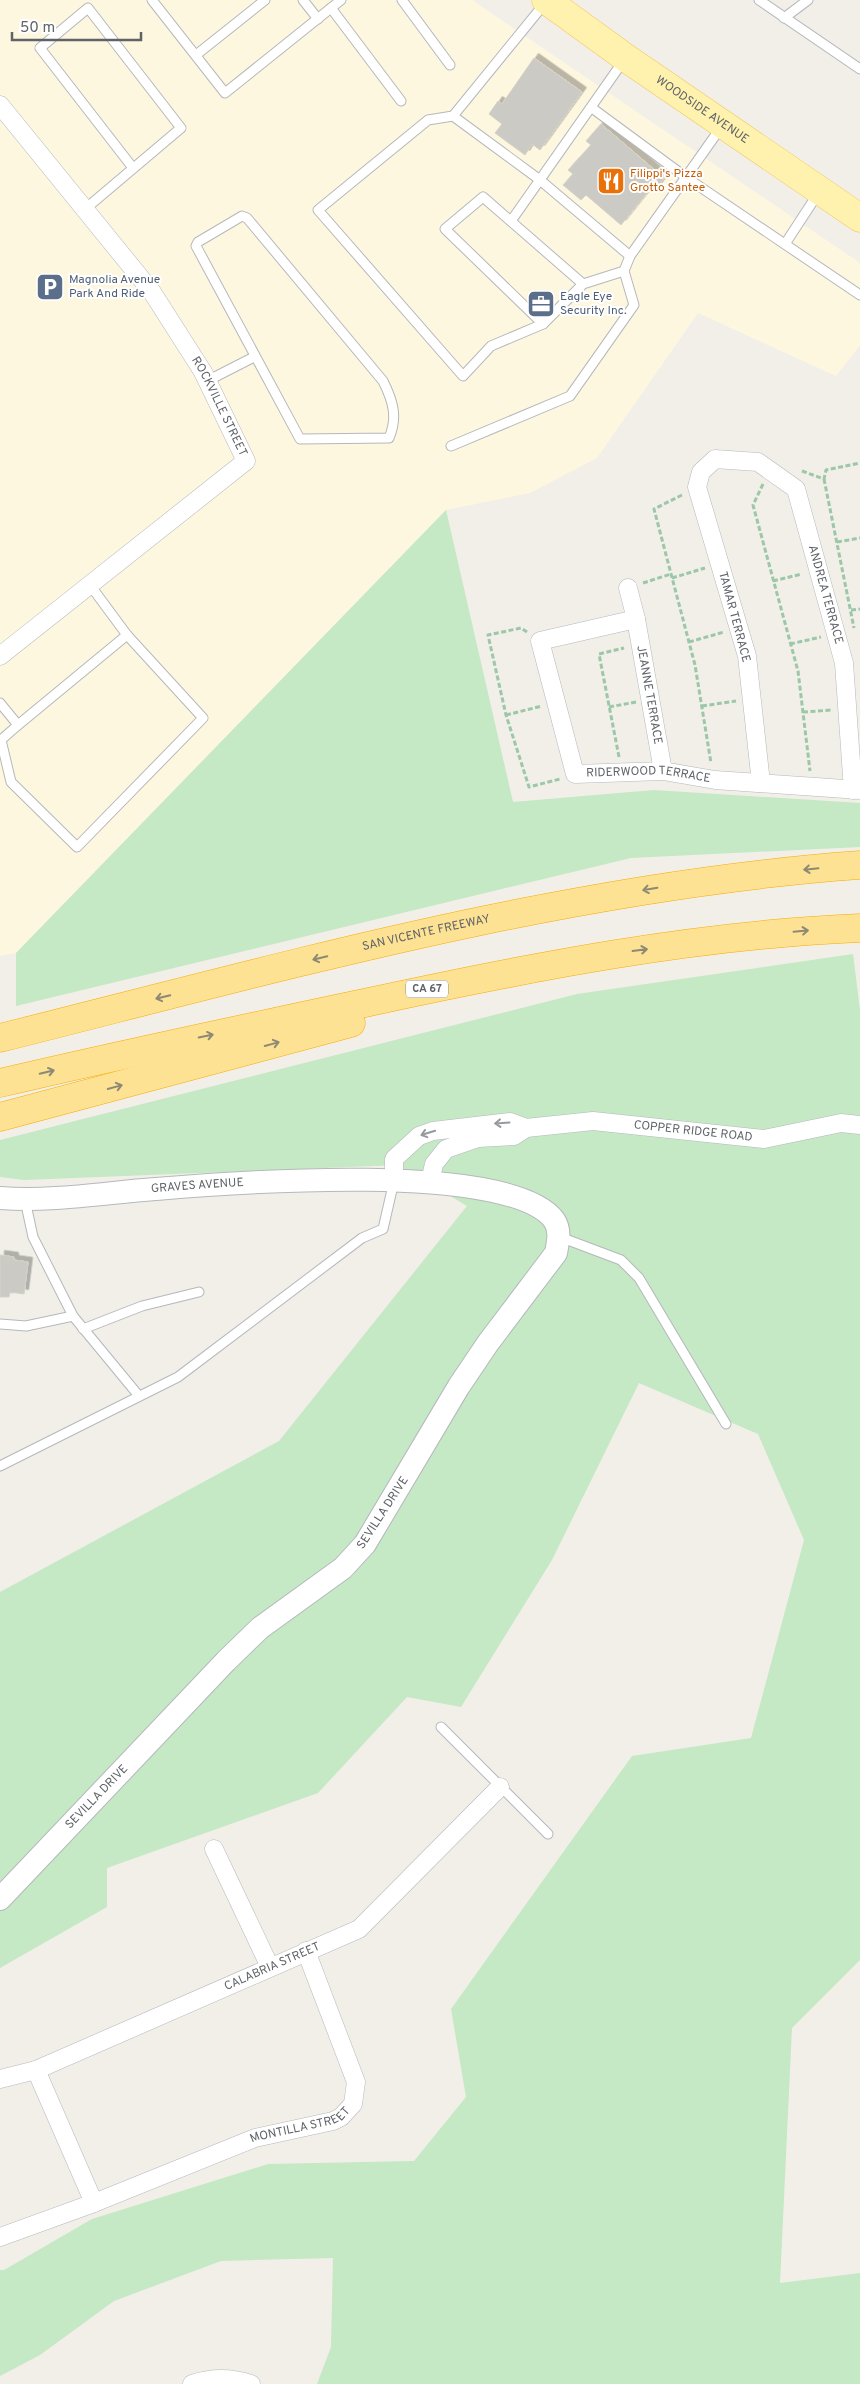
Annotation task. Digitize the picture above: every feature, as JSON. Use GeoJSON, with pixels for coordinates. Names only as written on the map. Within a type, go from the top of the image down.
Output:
{"type":"FeatureCollection","features":[{"type":"Feature","properties":{"kind":"highway","name":"SAN VICENTE FREEWAY"},"geometry":{"type":"LineString","coordinates":[[0,1038],[367,946],[519,913],[661,887],[813,868],[860,865]]}},
{"type":"Feature","properties":{"kind":"highway","name":"CA 67"},"geometry":{"type":"LineString","coordinates":[[0,1083],[131,1052],[458,983],[611,953],[804,930],[860,928]]}},
{"type":"Feature","properties":{"kind":"highway"},"geometry":{"type":"LineString","coordinates":[[0,1118],[611,953]]}},
{"type":"Feature","properties":{"kind":"highway"},"geometry":{"type":"LineString","coordinates":[[0,1028],[40,1028]]}},
{"type":"Feature","properties":{"kind":"main road","name":"WOODSIDE AVENUE"},"geometry":{"type":"LineString","coordinates":[[547,0],[626,58],[860,218]]}},
{"type":"Feature","properties":{"kind":"street","name":"ROCKVILLE STREET"},"geometry":{"type":"LineString","coordinates":[[0,105],[152,292],[207,381],[246,461],[0,656]]}},
{"type":"Feature","properties":{"kind":"street","name":"ANDREA TERRACE"},"geometry":{"type":"LineString","coordinates":[[698,488],[701,472],[715,459],[758,462],[796,488],[844,663],[847,709],[857,790]]}},
{"type":"Feature","properties":{"kind":"street","name":"TAMAR TERRACE"},"geometry":{"type":"LineString","coordinates":[[698,488],[747,656],[761,784]]}},
{"type":"Feature","properties":{"kind":"street","name":"JEANNE TERRACE"},"geometry":{"type":"LineString","coordinates":[[628,588],[636,619],[662,771]]}},
{"type":"Feature","properties":{"kind":"street","name":"RIDERWOOD TERRACE"},"geometry":{"type":"LineString","coordinates":[[636,619],[540,641],[575,774],[662,771],[715,780],[857,790]]}},
{"type":"Feature","properties":{"kind":"street","name":"COPPER RIDGE ROAD"},"geometry":{"type":"LineString","coordinates":[[430,1182],[434,1164],[446,1149],[478,1138],[514,1136],[526,1128],[593,1120],[764,1139],[841,1123],[860,1125]]}},
{"type":"Feature","properties":{"kind":"street","name":"COPPER RIDGE ROAD"},"geometry":{"type":"LineString","coordinates":[[394,1181],[394,1159],[419,1136],[451,1128],[510,1122],[526,1128]]}},
{"type":"Feature","properties":{"kind":"street"},"geometry":{"type":"LineString","coordinates":[[394,1181],[477,1186],[513,1196],[541,1208],[555,1221],[560,1237]]}},
{"type":"Feature","properties":{"kind":"street","name":"GRAVES AVENUE"},"geometry":{"type":"LineString","coordinates":[[0,1198],[25,1200],[156,1188],[275,1182],[394,1181]]}},
{"type":"Feature","properties":{"kind":"street","name":"SEVILLA DRIVE"},"geometry":{"type":"LineString","coordinates":[[0,1899],[226,1661],[260,1628],[343,1568],[365,1544],[459,1386],[488,1343],[556,1253],[560,1237]]}},
{"type":"Feature","properties":{"kind":"street","name":"CALABRIA STREET"},"geometry":{"type":"LineString","coordinates":[[0,2080],[36,2070],[359,1929],[500,1787]]}},
{"type":"Feature","properties":{"kind":"street"},"geometry":{"type":"LineString","coordinates":[[214,1849],[270,1967]]}},
{"type":"Feature","properties":{"kind":"street","name":"MONTILLA STREET"},"geometry":{"type":"LineString","coordinates":[[0,2237],[94,2203],[255,2138],[333,2121],[348,2111],[356,2097],[356,2082],[306,1951]]}},
{"type":"Feature","properties":{"kind":"street"},"geometry":{"type":"LineString","coordinates":[[36,2070],[94,2203]]}},
{"type":"Feature","properties":{"kind":"street"},"geometry":{"type":"LineString","coordinates":[[192,2384],[209,2380],[234,2378],[251,2384]]}},
{"type":"Feature","properties":{"kind":"lane"},"geometry":{"type":"LineString","coordinates":[[152,0],[225,92],[341,0]]}},
{"type":"Feature","properties":{"kind":"lane"},"geometry":{"type":"LineString","coordinates":[[196,55],[265,0]]}},
{"type":"Feature","properties":{"kind":"lane"},"geometry":{"type":"LineString","coordinates":[[302,0],[318,19]]}},
{"type":"Feature","properties":{"kind":"lane"},"geometry":{"type":"LineString","coordinates":[[402,0],[450,65]]}},
{"type":"Feature","properties":{"kind":"lane"},"geometry":{"type":"LineString","coordinates":[[547,0],[452,116],[428,120],[318,210],[463,376],[491,346],[542,324],[583,284],[624,271]]}},
{"type":"Feature","properties":{"kind":"lane"},"geometry":{"type":"LineString","coordinates":[[759,0],[860,69]]}},
{"type":"Feature","properties":{"kind":"lane"},"geometry":{"type":"LineString","coordinates":[[784,18],[808,0]]}},
{"type":"Feature","properties":{"kind":"lane"},"geometry":{"type":"LineString","coordinates":[[84,210],[181,128],[88,8],[40,48],[133,168]]}},
{"type":"Feature","properties":{"kind":"lane"},"geometry":{"type":"LineString","coordinates":[[331,8],[401,101]]}},
{"type":"Feature","properties":{"kind":"lane"},"geometry":{"type":"LineString","coordinates":[[511,221],[626,58]]}},
{"type":"Feature","properties":{"kind":"lane"},"geometry":{"type":"LineString","coordinates":[[592,108],[687,178],[860,295]]}},
{"type":"Feature","properties":{"kind":"lane"},"geometry":{"type":"LineString","coordinates":[[452,116],[540,180],[630,256]]}},
{"type":"Feature","properties":{"kind":"lane"},"geometry":{"type":"LineString","coordinates":[[451,446],[570,396],[634,305],[624,271],[630,256],[724,124]]}},
{"type":"Feature","properties":{"kind":"lane"},"geometry":{"type":"LineString","coordinates":[[785,244],[820,190]]}},
{"type":"Feature","properties":{"kind":"lane"},"geometry":{"type":"LineString","coordinates":[[542,324],[446,229],[483,197],[583,284]]}},
{"type":"Feature","properties":{"kind":"lane"},"geometry":{"type":"LineString","coordinates":[[242,216],[247,218],[383,381],[394,405],[392,430],[389,438],[300,439],[254,357],[196,246],[198,242],[242,216]]}},
{"type":"Feature","properties":{"kind":"lane"},"geometry":{"type":"LineString","coordinates":[[207,381],[254,357]]}},
{"type":"Feature","properties":{"kind":"lane"},"geometry":{"type":"LineString","coordinates":[[90,585],[127,635],[203,718],[77,847],[11,782],[1,740],[127,635]]}},
{"type":"Feature","properties":{"kind":"lane"},"geometry":{"type":"LineString","coordinates":[[0,703],[18,725]]}},
{"type":"Feature","properties":{"kind":"lane"},"geometry":{"type":"LineString","coordinates":[[0,1466],[178,1377],[362,1238],[383,1229],[394,1181]]}},
{"type":"Feature","properties":{"kind":"lane"},"geometry":{"type":"LineString","coordinates":[[25,1200],[33,1237],[73,1316],[138,1396]]}},
{"type":"Feature","properties":{"kind":"lane"},"geometry":{"type":"LineString","coordinates":[[560,1237],[621,1260],[639,1278],[726,1424]]}},
{"type":"Feature","properties":{"kind":"lane"},"geometry":{"type":"LineString","coordinates":[[83,1329],[142,1306],[199,1292]]}},
{"type":"Feature","properties":{"kind":"lane"},"geometry":{"type":"LineString","coordinates":[[0,1324],[26,1326],[73,1316]]}},
{"type":"Feature","properties":{"kind":"lane"},"geometry":{"type":"LineString","coordinates":[[442,1727],[548,1834]]}},
{"type":"Feature","properties":{"kind":"path"},"geometry":{"type":"LineString","coordinates":[[855,637],[824,479],[826,470],[860,464]]}},
{"type":"Feature","properties":{"kind":"path"},"geometry":{"type":"LineString","coordinates":[[787,482],[795,469],[824,479]]}},
{"type":"Feature","properties":{"kind":"path"},"geometry":{"type":"LineString","coordinates":[[769,470],[753,505],[798,671],[812,787]]}},
{"type":"Feature","properties":{"kind":"path"},"geometry":{"type":"LineString","coordinates":[[698,488],[654,509],[689,642],[715,780]]}},
{"type":"Feature","properties":{"kind":"path"},"geometry":{"type":"LineString","coordinates":[[837,542],[860,538]]}},
{"type":"Feature","properties":{"kind":"path"},"geometry":{"type":"LineString","coordinates":[[628,588],[720,563]]}},
{"type":"Feature","properties":{"kind":"path"},"geometry":{"type":"LineString","coordinates":[[773,581],[819,570]]}},
{"type":"Feature","properties":{"kind":"path"},"geometry":{"type":"LineString","coordinates":[[851,610],[860,609]]}},
{"type":"Feature","properties":{"kind":"path"},"geometry":{"type":"LineString","coordinates":[[521,628],[488,635],[506,715],[529,787],[575,774]]}},
{"type":"Feature","properties":{"kind":"path"},"geometry":{"type":"LineString","coordinates":[[689,642],[739,628]]}},
{"type":"Feature","properties":{"kind":"path"},"geometry":{"type":"LineString","coordinates":[[790,644],[836,633]]}},
{"type":"Feature","properties":{"kind":"path"},"geometry":{"type":"LineString","coordinates":[[622,773],[599,654],[640,645]]}},
{"type":"Feature","properties":{"kind":"path"},"geometry":{"type":"LineString","coordinates":[[702,706],[752,698]]}},
{"type":"Feature","properties":{"kind":"path"},"geometry":{"type":"LineString","coordinates":[[609,708],[650,700]]}},
{"type":"Feature","properties":{"kind":"path"},"geometry":{"type":"LineString","coordinates":[[506,715],[556,702]]}},
{"type":"Feature","properties":{"kind":"path"},"geometry":{"type":"LineString","coordinates":[[803,712],[847,709]]}},
{"type":"Feature","properties":{"kind":"shaded area"},"geometry":{"type":"Polygon","coordinates":[[[0,0],[472,0],[860,263],[860,345],[836,376],[698,313],[597,458],[530,493],[446,510],[16,953],[0,956],[0,0]]]}},
{"type":"Feature","properties":{"kind":"green space"},"geometry":{"type":"Polygon","coordinates":[[[446,510],[513,802],[654,790],[860,803],[860,847],[631,858],[16,1006],[16,953],[446,510]]]}},
{"type":"Feature","properties":{"kind":"green space"},"geometry":{"type":"Polygon","coordinates":[[[853,954],[860,1010],[860,1960],[792,2028],[780,2283],[860,2273],[860,2384],[317,2384],[331,2347],[333,2258],[221,2261],[114,2301],[40,2355],[0,2376],[0,2270],[4,2270],[92,2219],[268,2164],[414,2161],[466,2097],[451,2009],[632,1756],[751,1738],[804,1540],[758,1434],[639,1383],[552,1560],[461,1707],[407,1697],[318,1793],[107,1868],[107,1907],[0,1968],[0,1592],[279,1441],[467,1206],[398,1165],[24,1180],[0,1177],[0,1140],[577,994],[853,954]]]}},
{"type":"Feature","properties":{"kind":"building"},"geometry":{"type":"Polygon","coordinates":[[[534,58],[582,92],[540,150],[532,144],[525,155],[495,133],[502,124],[489,114],[498,101],[502,104],[534,58]]]}},
{"type":"Feature","properties":{"kind":"building"},"geometry":{"type":"Polygon","coordinates":[[[601,124],[664,178],[654,192],[650,189],[621,225],[586,195],[581,200],[563,185],[573,174],[568,170],[591,145],[586,141],[601,124]]]}},
{"type":"Feature","properties":{"kind":"building"},"geometry":{"type":"Polygon","coordinates":[[[0,1255],[28,1262],[24,1294],[10,1292],[9,1297],[0,1297],[0,1255]]]}},
{"type":"Feature","properties":{"kind":"place","name":"Filippi's Pizza Grotto Santee"},"geometry":{"type":"Point","coordinates":[611,181]}},
{"type":"Feature","properties":{"kind":"place","name":"Magnolia Avenue Park And Ride"},"geometry":{"type":"Point","coordinates":[50,287]}},
{"type":"Feature","properties":{"kind":"place","name":"Eagle Eye Security Inc."},"geometry":{"type":"Point","coordinates":[541,304]}}]}
